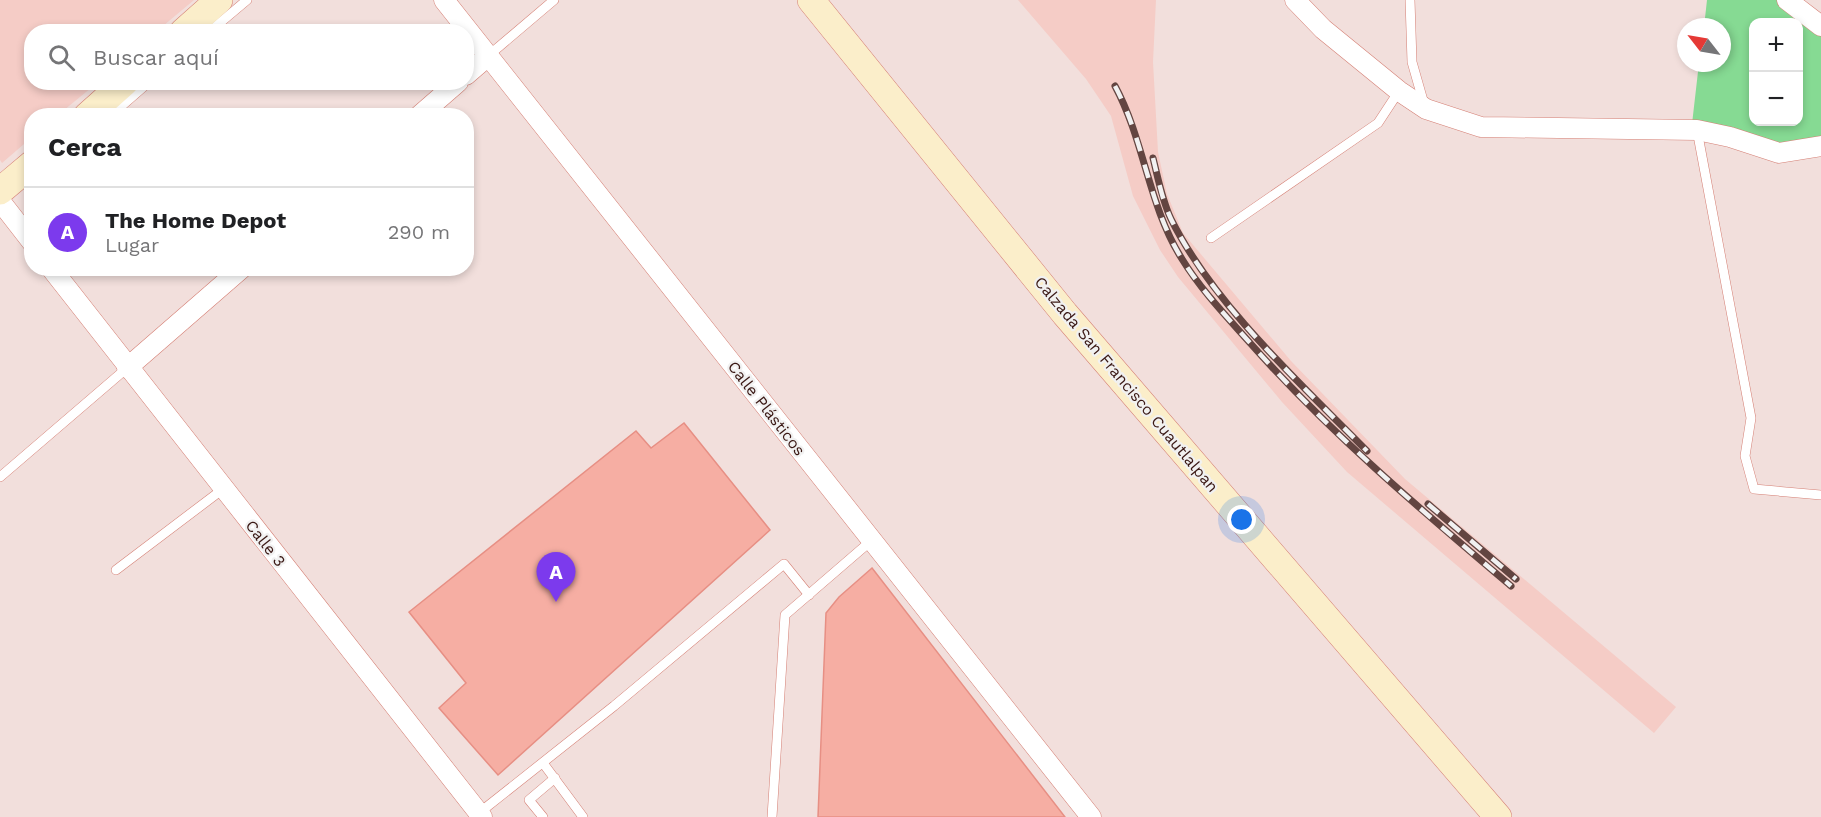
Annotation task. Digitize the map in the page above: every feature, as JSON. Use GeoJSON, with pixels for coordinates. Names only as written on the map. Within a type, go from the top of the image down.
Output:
{"type":"FeatureCollection","features":[{"type":"Feature","properties":{"kind":"street","name":"Calle Plásticos"},"geometry":{"type":"LineString","coordinates":[[444,0],[463,24]]}},
{"type":"Feature","properties":{"kind":"street","name":"Calzada San Francisco Cuautlalpan"},"geometry":{"type":"LineString","coordinates":[[811,0],[1065,314],[1498,817]]}},
{"type":"Feature","properties":{"kind":"street"},"geometry":{"type":"LineString","coordinates":[[1294,0],[1323,29],[1399,91],[1426,109],[1481,127],[1696,130],[1779,153],[1821,146]]}},
{"type":"Feature","properties":{"kind":"street"},"geometry":{"type":"LineString","coordinates":[[1787,0],[1821,26]]}},
{"type":"Feature","properties":{"kind":"street","name":"Calle Plásticos"},"geometry":{"type":"LineString","coordinates":[[474,38],[1091,817]]}},
{"type":"Feature","properties":{"kind":"street"},"geometry":{"type":"LineString","coordinates":[[474,68],[488,56]]}},
{"type":"Feature","properties":{"kind":"street"},"geometry":{"type":"LineString","coordinates":[[100,108],[130,90]]}},
{"type":"Feature","properties":{"kind":"street"},"geometry":{"type":"LineString","coordinates":[[428,108],[449,90]]}},
{"type":"Feature","properties":{"kind":"street"},"geometry":{"type":"LineString","coordinates":[[0,191],[24,171]]}},
{"type":"Feature","properties":{"kind":"street"},"geometry":{"type":"LineString","coordinates":[[0,201],[24,232]]}},
{"type":"Feature","properties":{"kind":"street","name":"Calle 3"},"geometry":{"type":"LineString","coordinates":[[57,276],[127,368],[481,815]]}},
{"type":"Feature","properties":{"kind":"street"},"geometry":{"type":"LineString","coordinates":[[127,368],[233,276]]}},
{"type":"Feature","properties":{"kind":"lane"},"geometry":{"type":"LineString","coordinates":[[206,21],[247,0]]}},
{"type":"Feature","properties":{"kind":"lane"},"geometry":{"type":"LineString","coordinates":[[488,56],[554,0]]}},
{"type":"Feature","properties":{"kind":"lane"},"geometry":{"type":"LineString","coordinates":[[1410,0],[1412,62],[1426,109]]}},
{"type":"Feature","properties":{"kind":"lane"},"geometry":{"type":"LineString","coordinates":[[118,108],[134,90]]}},
{"type":"Feature","properties":{"kind":"lane"},"geometry":{"type":"LineString","coordinates":[[1211,238],[1378,123],[1399,91]]}},
{"type":"Feature","properties":{"kind":"lane"},"geometry":{"type":"LineString","coordinates":[[1696,130],[1751,418],[1745,456],[1754,489],[1821,495]]}},
{"type":"Feature","properties":{"kind":"lane"},"geometry":{"type":"LineString","coordinates":[[0,477],[127,368]]}},
{"type":"Feature","properties":{"kind":"lane"},"geometry":{"type":"LineString","coordinates":[[116,570],[223,489]]}},
{"type":"Feature","properties":{"kind":"lane"},"geometry":{"type":"LineString","coordinates":[[772,817],[785,615],[872,540]]}},
{"type":"Feature","properties":{"kind":"lane"},"geometry":{"type":"LineString","coordinates":[[481,815],[784,564],[809,595]]}},
{"type":"Feature","properties":{"kind":"lane"},"geometry":{"type":"LineString","coordinates":[[543,763],[583,817]]}},
{"type":"Feature","properties":{"kind":"lane"},"geometry":{"type":"LineString","coordinates":[[543,817],[530,800],[555,778]]}},
{"type":"Feature","properties":{"kind":"shaded area"},"geometry":{"type":"Polygon","coordinates":[[[0,0],[194,0],[165,24],[24,24],[24,90],[88,90],[67,108],[24,108],[24,144],[2,163],[0,160],[0,0]]]}},
{"type":"Feature","properties":{"kind":"shaded area"},"geometry":{"type":"Polygon","coordinates":[[[1018,0],[1156,0],[1153,62],[1158,152],[1167,194],[1183,233],[1291,361],[1405,479],[1676,707],[1654,733],[1347,472],[1282,402],[1178,277],[1160,250],[1133,196],[1111,116],[1086,79],[1018,0]]]}},
{"type":"Feature","properties":{"kind":"green space"},"geometry":{"type":"Polygon","coordinates":[[[1707,0],[1778,0],[1802,18],[1749,18],[1749,126],[1803,126],[1803,19],[1821,32],[1821,142],[1779,150],[1692,124],[1698,72],[1731,72],[1731,18],[1705,18],[1707,0]]]}},
{"type":"Feature","properties":{"kind":"building"},"geometry":{"type":"Polygon","coordinates":[[[684,423],[770,530],[498,775],[439,708],[466,683],[409,612],[636,431],[651,448],[684,423]]]}},
{"type":"Feature","properties":{"kind":"building"},"geometry":{"type":"Polygon","coordinates":[[[872,568],[1065,817],[818,817],[826,613],[839,597],[872,568]]]}},
{"type":"Feature","properties":{"kind":"railway"},"geometry":{"type":"LineString","coordinates":[[1115,86],[1133,129],[1161,217],[1182,259],[1206,292],[1312,409],[1410,499],[1511,586]]}},
{"type":"Feature","properties":{"kind":"railway"},"geometry":{"type":"LineString","coordinates":[[1153,158],[1171,219],[1210,282],[1260,342],[1367,451]]}},
{"type":"Feature","properties":{"kind":"railway"},"geometry":{"type":"LineString","coordinates":[[1428,504],[1516,579]]}},
{"type":"Feature","properties":{"kind":"place","name":"The Home Depot"},"geometry":{"type":"Point","coordinates":[556,602]}}]}
